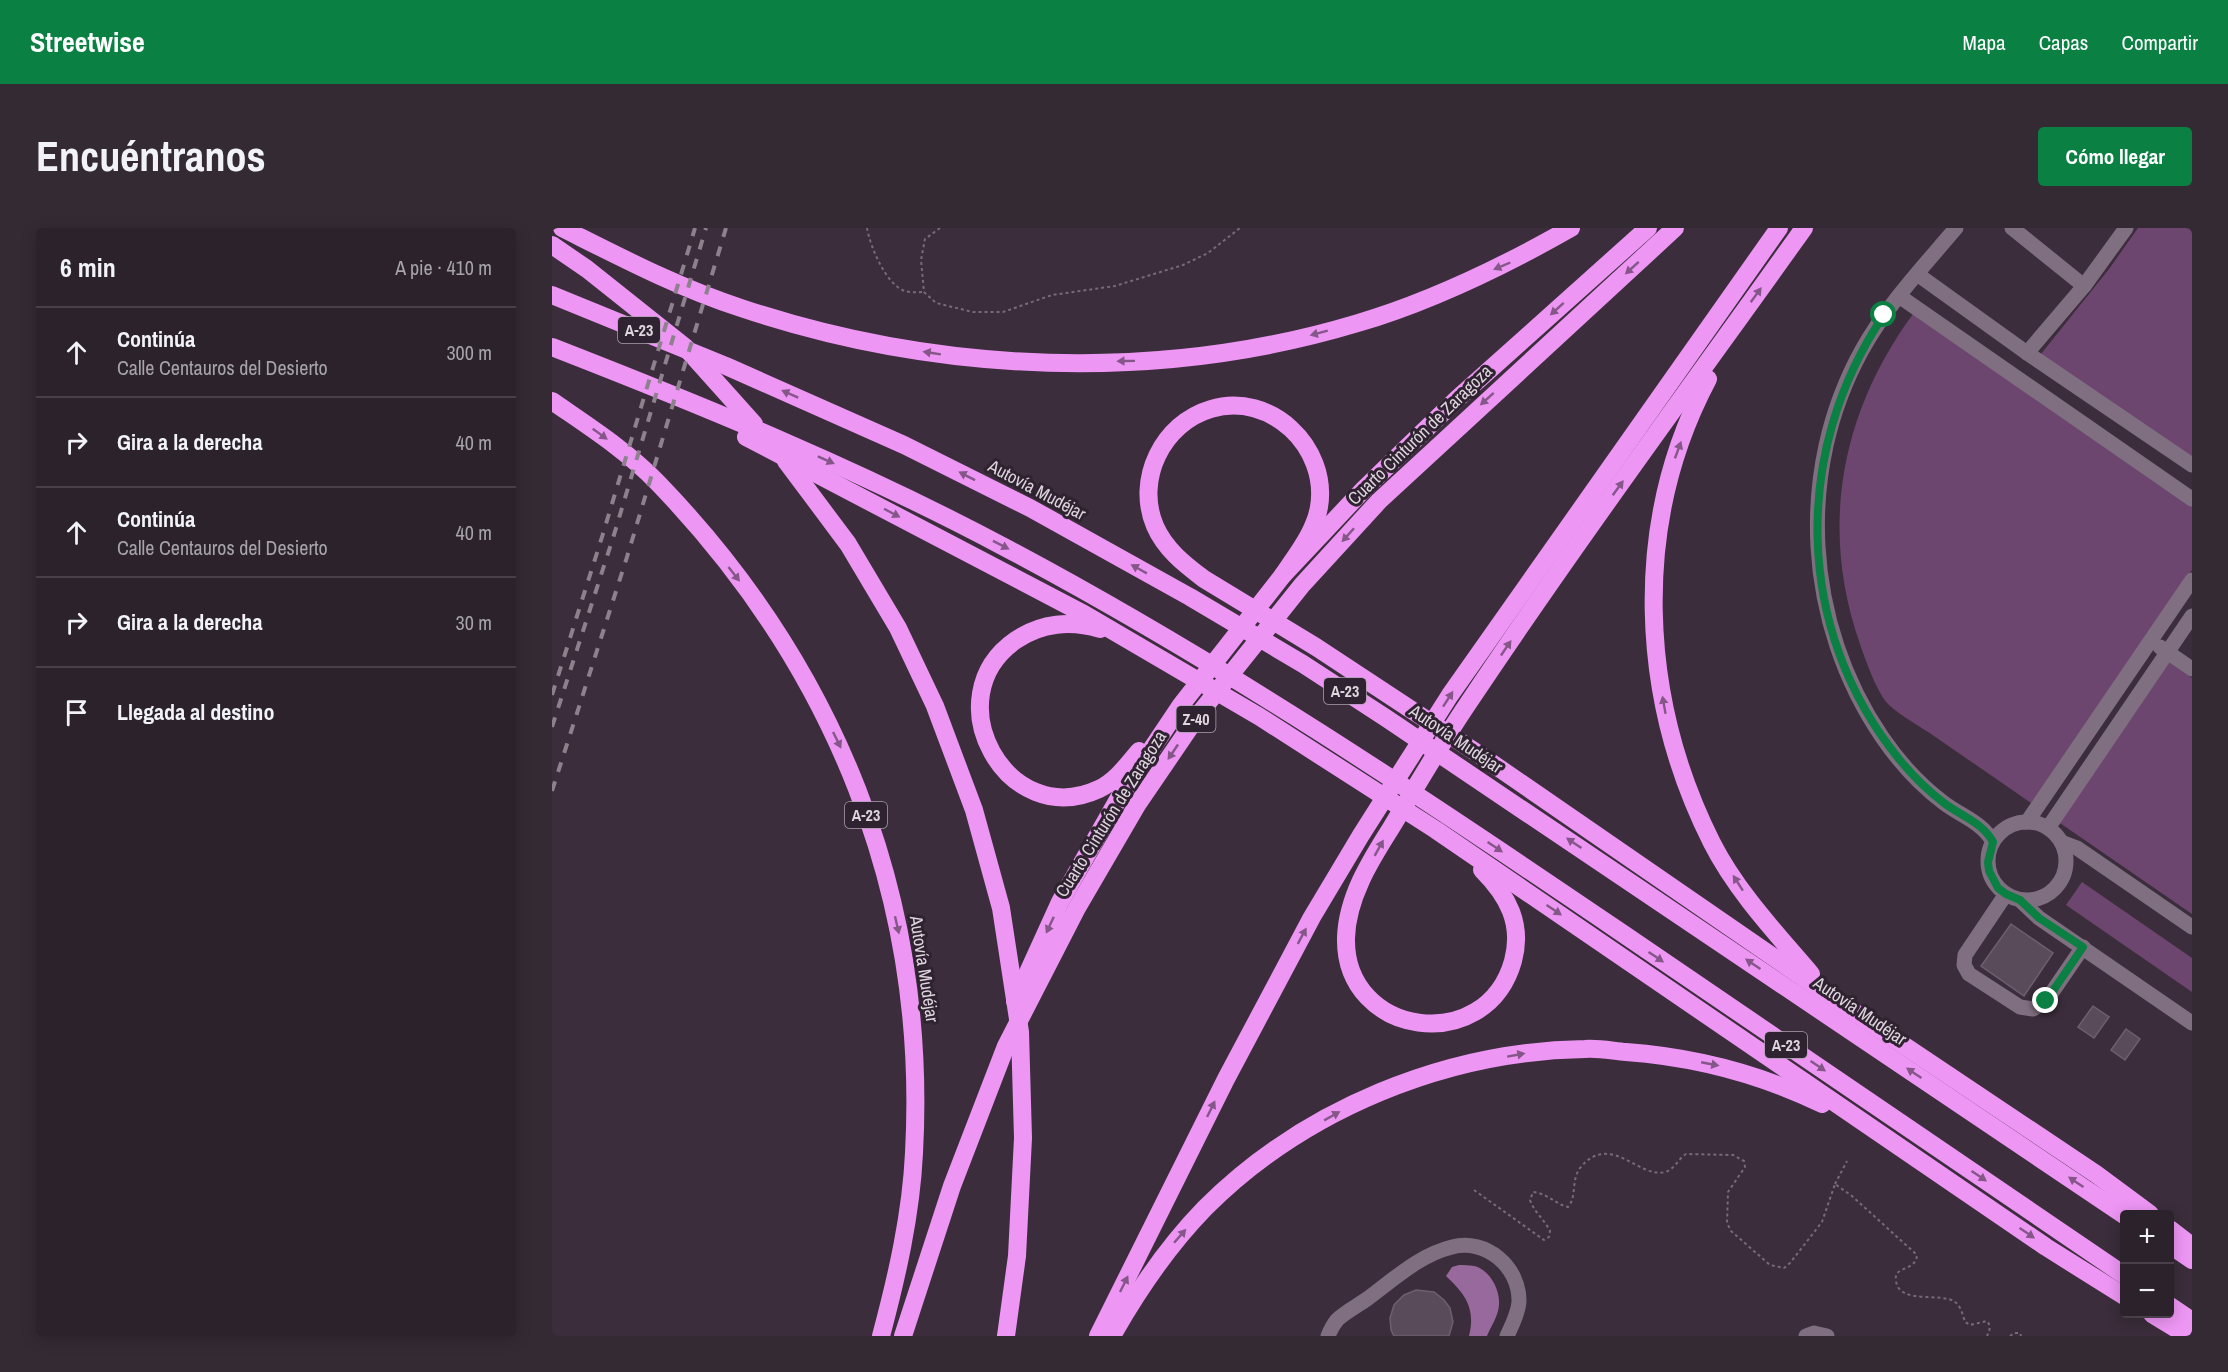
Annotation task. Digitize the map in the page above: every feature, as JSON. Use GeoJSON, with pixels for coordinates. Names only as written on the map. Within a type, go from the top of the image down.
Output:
{"type":"FeatureCollection","features":[{"type":"Feature","properties":{"kind":"highway"},"geometry":{"type":"LineString","coordinates":[[562,228],[650,271],[740,308],[852,340],[949,356],[1046,363],[1137,361],[1253,347],[1306,337],[1359,323],[1409,306],[1512,261],[1571,228]]}},
{"type":"Feature","properties":{"kind":"highway"},"geometry":{"type":"LineString","coordinates":[[1127,638],[1095,627],[1056,624],[1024,634],[1010,645],[991,667],[980,698],[983,734],[996,761],[1006,773],[1026,788],[1056,796],[1085,794],[1100,789],[1112,781],[1181,705],[1283,575],[1364,489],[1457,399],[1648,228]]}},
{"type":"Feature","properties":{"kind":"highway","name":"Cuarto Cinturón de Zaragoza"},"geometry":{"type":"LineString","coordinates":[[903,1336],[952,1186],[1006,1046],[1077,908],[1137,805],[1199,714],[1302,585],[1379,501],[1674,228]]}},
{"type":"Feature","properties":{"kind":"highway"},"geometry":{"type":"LineString","coordinates":[[1098,1336],[1226,1079],[1312,917],[1360,835],[1450,695],[1779,228]]}},
{"type":"Feature","properties":{"kind":"highway"},"geometry":{"type":"LineString","coordinates":[[1453,842],[1493,881],[1512,909],[1517,941],[1513,963],[1504,985],[1493,999],[1468,1016],[1452,1022],[1433,1024],[1403,1020],[1380,1008],[1362,990],[1351,971],[1346,938],[1348,919],[1353,900],[1364,876],[1382,842],[1465,708],[1540,598],[1804,228]]}},
{"type":"Feature","properties":{"kind":"highway","name":"A-23"},"geometry":{"type":"LineString","coordinates":[[552,245],[587,269],[684,347],[784,458],[848,544],[898,628],[935,706],[974,810],[1001,908],[1020,1032],[1023,1138],[1017,1256],[1006,1336]]}},
{"type":"Feature","properties":{"kind":"highway","name":"Autovía Mudéjar"},"geometry":{"type":"LineString","coordinates":[[552,295],[726,366],[904,444],[1030,508],[1303,663],[1472,774],[2120,1212]]}},
{"type":"Feature","properties":{"kind":"highway"},"geometry":{"type":"LineString","coordinates":[[1740,318],[1694,404],[1674,459],[1659,524],[1653,586],[1655,657],[1666,722],[1686,785],[1713,845],[1745,895],[1827,994]]}},
{"type":"Feature","properties":{"kind":"highway","name":"A-23"},"geometry":{"type":"LineString","coordinates":[[552,347],[715,411],[882,485],[1005,547],[1162,634],[1447,814],[2120,1272]]}},
{"type":"Feature","properties":{"kind":"highway","name":"Autovía Mudéjar"},"geometry":{"type":"LineString","coordinates":[[552,401],[615,446],[656,481],[701,532],[777,631],[799,666],[843,753],[882,858],[903,950],[914,1040],[914,1154],[902,1255],[881,1336]]}},
{"type":"Feature","properties":{"kind":"highway"},"geometry":{"type":"LineString","coordinates":[[1283,575],[1315,521],[1319,507],[1320,492],[1314,464],[1301,438],[1292,428],[1262,410],[1229,406],[1195,415],[1163,443],[1150,475],[1148,490],[1155,525],[1174,555],[1204,579],[1316,647],[1483,756],[1827,994],[2096,1174],[2143,1210]]}},
{"type":"Feature","properties":{"kind":"highway"},"geometry":{"type":"LineString","coordinates":[[715,411],[748,438],[1127,638],[1260,717],[1436,830],[2046,1246],[2120,1293]]}},
{"type":"Feature","properties":{"kind":"highway"},"geometry":{"type":"LineString","coordinates":[[952,1186],[996,1042],[1060,902],[1120,796],[1181,705]]}},
{"type":"Feature","properties":{"kind":"highway"},"geometry":{"type":"LineString","coordinates":[[1112,1336],[1135,1296],[1166,1252],[1205,1208],[1256,1163],[1299,1134],[1354,1103],[1412,1080],[1466,1064],[1526,1053],[1587,1048],[1650,1054],[1716,1065],[1785,1087],[1832,1109],[1906,1150]]}},
{"type":"Feature","properties":{"kind":"highway"},"geometry":{"type":"LineString","coordinates":[[2174,1233],[2192,1246]]}},
{"type":"Feature","properties":{"kind":"highway"},"geometry":{"type":"LineString","coordinates":[[2174,1248],[2192,1260]]}},
{"type":"Feature","properties":{"kind":"highway"},"geometry":{"type":"LineString","coordinates":[[2174,1309],[2192,1321]]}},
{"type":"Feature","properties":{"kind":"highway"},"geometry":{"type":"LineString","coordinates":[[2159,1318],[2188,1336]]}},
{"type":"Feature","properties":{"kind":"street"},"geometry":{"type":"LineString","coordinates":[[1956,228],[1884,315],[1849,375],[1829,432],[1822,465],[1817,517],[1818,557],[1822,590],[1837,645],[1864,708],[1883,738],[1915,777],[1945,803],[1986,830],[1993,842]]}},
{"type":"Feature","properties":{"kind":"street"},"geometry":{"type":"LineString","coordinates":[[2012,228],[2084,286]]}},
{"type":"Feature","properties":{"kind":"street"},"geometry":{"type":"LineString","coordinates":[[2027,353],[2084,286],[2126,228]]}},
{"type":"Feature","properties":{"kind":"street"},"geometry":{"type":"LineString","coordinates":[[1917,274],[2027,353],[2192,465]]}},
{"type":"Feature","properties":{"kind":"street"},"geometry":{"type":"LineString","coordinates":[[1899,296],[2192,499]]}},
{"type":"Feature","properties":{"kind":"street"},"geometry":{"type":"LineString","coordinates":[[2027,822],[2192,580]]}},
{"type":"Feature","properties":{"kind":"street"},"geometry":{"type":"LineString","coordinates":[[2048,828],[2192,616]]}},
{"type":"Feature","properties":{"kind":"street"},"geometry":{"type":"LineString","coordinates":[[2150,640],[2192,669]]}},
{"type":"Feature","properties":{"kind":"street"},"geometry":{"type":"LineString","coordinates":[[2192,927],[2077,848],[2061,842],[2048,828],[2027,822],[2010,825],[1993,842],[1989,852],[1989,871],[1998,888],[2020,900],[2039,918],[2192,1023]]}},
{"type":"Feature","properties":{"kind":"street"},"geometry":{"type":"LineString","coordinates":[[2020,900],[2040,898],[2056,888],[2065,871],[2066,861],[2061,842]]}},
{"type":"Feature","properties":{"kind":"street"},"geometry":{"type":"LineString","coordinates":[[2006,894],[1965,955],[1964,965],[1970,974],[2020,1007],[2033,1010],[2046,1001],[2083,947]]}},
{"type":"Feature","properties":{"kind":"street"},"geometry":{"type":"LineString","coordinates":[[1328,1336],[1337,1320],[1413,1264],[1450,1247],[1470,1245],[1493,1253],[1510,1270],[1516,1281],[1517,1312],[1507,1336]]}},
{"type":"Feature","properties":{"kind":"street"},"geometry":{"type":"LineString","coordinates":[[1807,1335],[1814,1333],[1827,1336]]}},
{"type":"Feature","properties":{"kind":"path"},"geometry":{"type":"LineString","coordinates":[[867,228],[870,243],[889,279],[904,291],[924,292],[936,303],[973,312],[1003,312],[1052,295],[1114,286],[1183,265],[1208,253],[1240,228]]}},
{"type":"Feature","properties":{"kind":"path"},"geometry":{"type":"LineString","coordinates":[[924,292],[921,260],[925,239],[940,228]]}},
{"type":"Feature","properties":{"kind":"path"},"geometry":{"type":"LineString","coordinates":[[1474,1190],[1544,1240],[1549,1238],[1550,1231],[1545,1221],[1533,1209],[1530,1200],[1533,1192],[1542,1193],[1560,1205],[1568,1207],[1572,1203],[1574,1180],[1579,1169],[1596,1157],[1606,1154],[1617,1155],[1652,1171],[1663,1173],[1671,1170],[1686,1154],[1733,1155],[1744,1161],[1745,1167],[1728,1192],[1727,1223],[1731,1231],[1770,1265],[1784,1268],[1822,1222],[1835,1184],[1847,1161]]}},
{"type":"Feature","properties":{"kind":"path"},"geometry":{"type":"LineString","coordinates":[[1835,1184],[1852,1196],[1917,1255],[1917,1262],[1901,1270],[1897,1275],[1896,1282],[1899,1289],[1921,1297],[1952,1299],[1958,1303],[1965,1322],[1970,1325],[1987,1321],[1990,1325],[1987,1336]]}},
{"type":"Feature","properties":{"kind":"path"},"geometry":{"type":"LineString","coordinates":[[2010,1336],[2014,1333],[2020,1333],[2021,1336]]}},
{"type":"Feature","properties":{"kind":"shaded area"},"geometry":{"type":"Polygon","coordinates":[[[2138,228],[2192,228],[2192,458],[2041,354],[2109,269],[2138,228]]]}},
{"type":"Feature","properties":{"kind":"shaded area"},"geometry":{"type":"Polygon","coordinates":[[[1913,314],[2192,506],[2192,570],[2031,803],[1889,705],[1868,667],[1848,601],[1841,557],[1840,514],[1844,472],[1854,431],[1869,391],[1888,352],[1913,314]]]}},
{"type":"Feature","properties":{"kind":"shaded area"},"geometry":{"type":"Polygon","coordinates":[[[2167,661],[2192,678],[2192,914],[2057,821],[2167,661]]]}},
{"type":"Feature","properties":{"kind":"shaded area"},"geometry":{"type":"Polygon","coordinates":[[[2082,882],[2192,958],[2192,992],[2066,905],[2082,882]]]}},
{"type":"Feature","properties":{"kind":"shaded area"},"geometry":{"type":"Polygon","coordinates":[[[1472,1266],[1484,1271],[1489,1275],[1498,1292],[1499,1308],[1487,1336],[1469,1336],[1470,1309],[1459,1289],[1446,1276],[1452,1267],[1472,1266]]]}},
{"type":"Feature","properties":{"kind":"building"},"geometry":{"type":"Polygon","coordinates":[[[2011,924],[2053,953],[2024,996],[1981,966],[2011,924]]]}},
{"type":"Feature","properties":{"kind":"building"},"geometry":{"type":"Polygon","coordinates":[[[2093,1006],[2109,1017],[2094,1038],[2078,1027],[2093,1006]]]}},
{"type":"Feature","properties":{"kind":"building"},"geometry":{"type":"Polygon","coordinates":[[[2126,1029],[2140,1039],[2125,1060],[2111,1050],[2126,1029]]]}},
{"type":"Feature","properties":{"kind":"building"},"geometry":{"type":"Polygon","coordinates":[[[1416,1290],[1434,1292],[1450,1308],[1453,1322],[1449,1336],[1394,1336],[1390,1318],[1394,1305],[1404,1295],[1416,1290]]]}},
{"type":"Feature","properties":{"kind":"railway"},"geometry":{"type":"LineString","coordinates":[[552,695],[695,228]]}},
{"type":"Feature","properties":{"kind":"railway"},"geometry":{"type":"LineString","coordinates":[[552,727],[613,538],[706,228]]}},
{"type":"Feature","properties":{"kind":"railway"},"geometry":{"type":"LineString","coordinates":[[552,791],[627,557],[726,228]]}},
{"type":"Feature","properties":{"kind":"route"},"geometry":{"type":"LineString","coordinates":[[1884,315],[1849,375],[1829,432],[1822,465],[1818,497],[1818,557],[1828,618],[1847,672],[1864,708],[1883,738],[1915,777],[1931,792],[1986,830],[1993,842],[1989,852],[1989,871],[1998,888],[2020,900],[2039,918],[2083,947],[2046,1001]]}}]}
